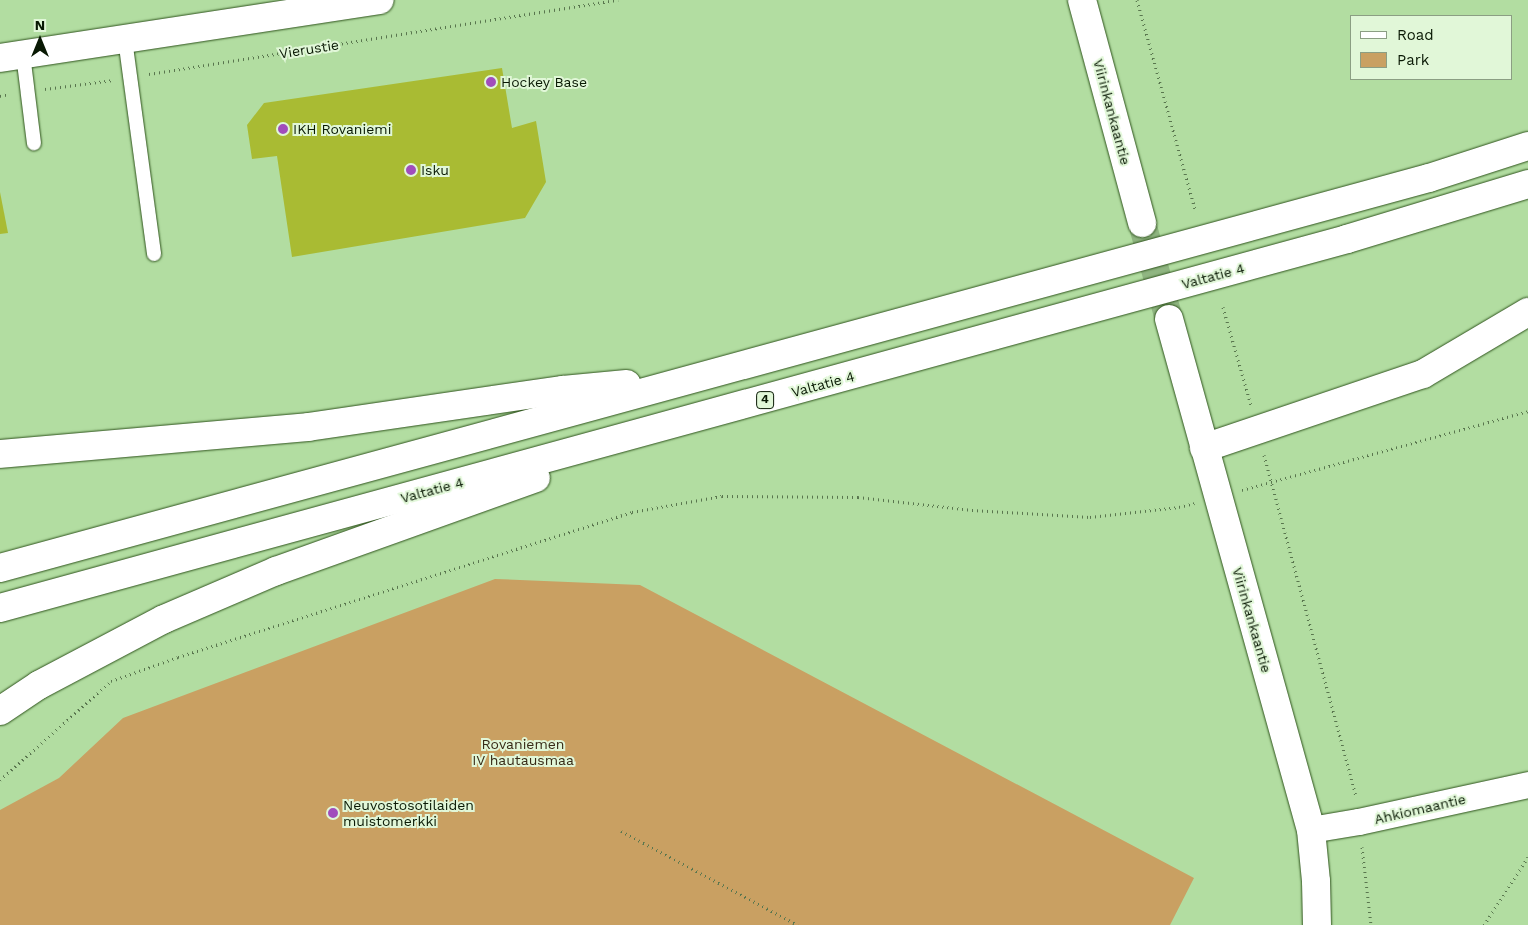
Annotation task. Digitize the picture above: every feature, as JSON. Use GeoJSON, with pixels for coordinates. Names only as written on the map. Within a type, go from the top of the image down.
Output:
{"type":"FeatureCollection","features":[{"type":"Feature","properties":{"kind":"main road"},"geometry":{"type":"LineString","coordinates":[[11,56],[380,0]]}},
{"type":"Feature","properties":{"kind":"main road","name":"Viirinkankaantie"},"geometry":{"type":"LineString","coordinates":[[1082,0],[1142,223]]}},
{"type":"Feature","properties":{"kind":"main road"},"geometry":{"type":"LineString","coordinates":[[0,568],[1429,178],[1528,146]]}},
{"type":"Feature","properties":{"kind":"main road","name":"Valtatie 4"},"geometry":{"type":"LineString","coordinates":[[0,608],[720,413],[1347,240],[1528,184]]}},
{"type":"Feature","properties":{"kind":"main road"},"geometry":{"type":"LineString","coordinates":[[1204,448],[1423,374],[1528,312]]}},
{"type":"Feature","properties":{"kind":"main road","name":"Viirinkankaantie"},"geometry":{"type":"LineString","coordinates":[[1169,319],[1311,830],[1316,881],[1317,925]]}},
{"type":"Feature","properties":{"kind":"main road"},"geometry":{"type":"LineString","coordinates":[[0,454],[308,427],[563,390],[711,375]]}},
{"type":"Feature","properties":{"kind":"main road"},"geometry":{"type":"LineString","coordinates":[[0,710],[39,685],[164,619],[276,571],[720,413]]}},
{"type":"Feature","properties":{"kind":"street","name":"Ahkiomaantie"},"geometry":{"type":"LineString","coordinates":[[1311,830],[1359,822],[1528,785]]}},
{"type":"Feature","properties":{"kind":"lane"},"geometry":{"type":"LineString","coordinates":[[125,39],[154,254]]}},
{"type":"Feature","properties":{"kind":"lane"},"geometry":{"type":"LineString","coordinates":[[11,56],[28,91],[34,143]]}},
{"type":"Feature","properties":{"kind":"path","name":"Vierustie"},"geometry":{"type":"LineString","coordinates":[[0,96],[129,78],[618,0]]}},
{"type":"Feature","properties":{"kind":"path"},"geometry":{"type":"LineString","coordinates":[[1137,0],[1195,209]]}},
{"type":"Feature","properties":{"kind":"path"},"geometry":{"type":"LineString","coordinates":[[1223,307],[1358,800],[1371,925]]}},
{"type":"Feature","properties":{"kind":"path"},"geometry":{"type":"LineString","coordinates":[[0,780],[111,681],[178,656],[632,512],[722,496],[848,497],[972,510],[1090,517],[1179,507],[1270,481],[1429,440],[1528,411]]}},
{"type":"Feature","properties":{"kind":"path"},"geometry":{"type":"LineString","coordinates":[[621,830],[798,925]]}},
{"type":"Feature","properties":{"kind":"path"},"geometry":{"type":"LineString","coordinates":[[1484,925],[1528,857]]}},
{"type":"Feature","properties":{"kind":"green space","name":"Rovaniemen IV hautausmaa"},"geometry":{"type":"Polygon","coordinates":[[[495,579],[640,585],[1194,878],[1170,925],[0,925],[0,810],[59,778],[123,718],[495,579]]]}},
{"type":"Feature","properties":{"kind":"building","name":"Isku"},"geometry":{"type":"Polygon","coordinates":[[[502,68],[512,128],[536,121],[546,182],[525,218],[292,257],[277,156],[252,159],[247,125],[264,103],[502,68]]]}},
{"type":"Feature","properties":{"kind":"building"},"geometry":{"type":"Polygon","coordinates":[[[0,192],[8,233],[0,234],[0,192]]]}},
{"type":"Feature","properties":{"kind":"tunnel"},"geometry":{"type":"LineString","coordinates":[[1142,223],[1169,319]]}},
{"type":"Feature","properties":{"kind":"place","name":"Hockey Base"},"geometry":{"type":"Point","coordinates":[491,82]}},
{"type":"Feature","properties":{"kind":"place","name":"IKH Rovaniemi"},"geometry":{"type":"Point","coordinates":[283,129]}},
{"type":"Feature","properties":{"kind":"place","name":"Isku"},"geometry":{"type":"Point","coordinates":[411,170]}},
{"type":"Feature","properties":{"kind":"place","name":"Neuvostosotilaiden muistomerkki"},"geometry":{"type":"Point","coordinates":[333,813]}}]}
